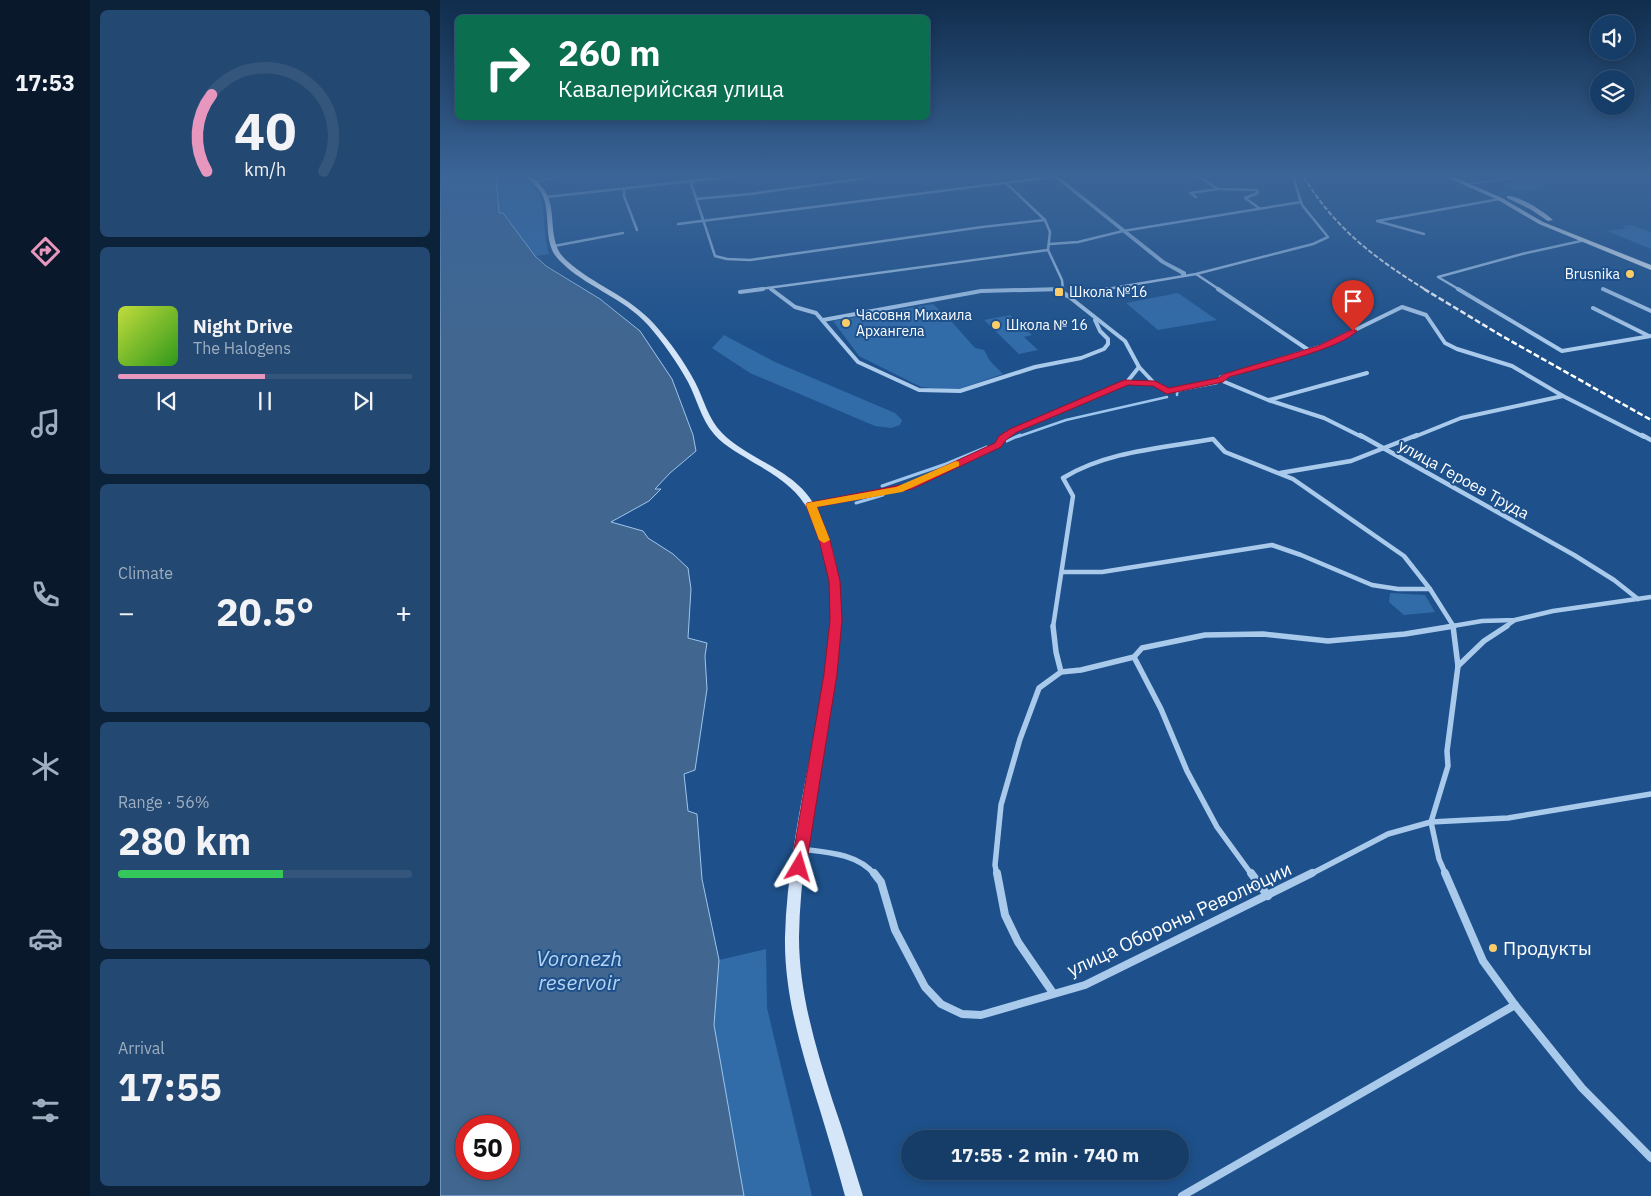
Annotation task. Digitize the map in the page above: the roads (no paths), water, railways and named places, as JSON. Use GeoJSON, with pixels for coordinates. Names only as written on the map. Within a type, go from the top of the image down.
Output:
{"type":"FeatureCollection","features":[{"type":"Feature","properties":{"kind":"main road"},"geometry":{"type":"LineString","coordinates":[[552,233],[554,246],[562,261],[633,306],[651,324],[676,356],[713,427],[720,436],[788,479],[800,490],[811,505],[824,540],[834,581],[836,620],[830,674],[800,849],[792,938],[795,990],[812,1058],[854,1196]]}},
{"type":"Feature","properties":{"kind":"main road"},"geometry":{"type":"LineString","coordinates":[[1565,233],[1651,268]]}},
{"type":"Feature","properties":{"kind":"main road"},"geometry":{"type":"LineString","coordinates":[[1580,233],[1651,263]]}},
{"type":"Feature","properties":{"kind":"street"},"geometry":{"type":"LineString","coordinates":[[554,246],[623,233]]}},
{"type":"Feature","properties":{"kind":"street"},"geometry":{"type":"LineString","coordinates":[[709,233],[715,256],[727,259],[750,260],[941,233]]}},
{"type":"Feature","properties":{"kind":"street"},"geometry":{"type":"LineString","coordinates":[[1050,233],[1048,250],[1062,280],[1062,289],[1067,296],[1125,341],[1139,367],[1155,384],[1167,391],[1220,380],[1226,376],[1310,351],[1348,335],[1402,308],[1408,308],[1426,316],[1445,343],[1457,349],[1512,366],[1563,396],[1651,440]]}},
{"type":"Feature","properties":{"kind":"street"},"geometry":{"type":"LineString","coordinates":[[1050,244],[1078,242],[1116,233]]}},
{"type":"Feature","properties":{"kind":"street"},"geometry":{"type":"LineString","coordinates":[[1125,233],[1163,262],[1184,273],[1184,276]]}},
{"type":"Feature","properties":{"kind":"street"},"geometry":{"type":"LineString","coordinates":[[1067,296],[1196,274],[1313,244],[1328,237],[1326,233]]}},
{"type":"Feature","properties":{"kind":"street"},"geometry":{"type":"LineString","coordinates":[[1420,233],[1424,234]]}},
{"type":"Feature","properties":{"kind":"street"},"geometry":{"type":"LineString","coordinates":[[1581,240],[1524,252],[1461,271],[1442,274],[1438,277],[1562,351],[1650,336]]}},
{"type":"Feature","properties":{"kind":"street"},"geometry":{"type":"LineString","coordinates":[[740,292],[1048,250]]}},
{"type":"Feature","properties":{"kind":"street"},"geometry":{"type":"LineString","coordinates":[[1196,274],[1310,351]]}},
{"type":"Feature","properties":{"kind":"street"},"geometry":{"type":"LineString","coordinates":[[770,288],[795,307],[812,311],[823,320],[858,362],[919,390],[951,392],[1035,367],[1068,362],[1104,349],[1108,344],[1108,339],[1100,331],[1095,319]]}},
{"type":"Feature","properties":{"kind":"street"},"geometry":{"type":"LineString","coordinates":[[823,320],[981,291],[1062,289]]}},
{"type":"Feature","properties":{"kind":"street"},"geometry":{"type":"LineString","coordinates":[[1603,289],[1651,311]]}},
{"type":"Feature","properties":{"kind":"street"},"geometry":{"type":"LineString","coordinates":[[1593,308],[1650,336]]}},
{"type":"Feature","properties":{"kind":"street"},"geometry":{"type":"LineString","coordinates":[[1127,382],[1139,367]]}},
{"type":"Feature","properties":{"kind":"street"},"geometry":{"type":"LineString","coordinates":[[1268,400],[1367,373]]}},
{"type":"Feature","properties":{"kind":"street","name":"улица Героев Труда"},"geometry":{"type":"LineString","coordinates":[[1220,380],[1268,400],[1324,418],[1574,555],[1614,580],[1638,599]]}},
{"type":"Feature","properties":{"kind":"street"},"geometry":{"type":"LineString","coordinates":[[811,505],[909,487],[998,445],[1002,438],[1014,430],[1127,382],[1155,384]]}},
{"type":"Feature","properties":{"kind":"street"},"geometry":{"type":"LineString","coordinates":[[1280,474],[1351,461],[1461,418],[1563,396]]}},
{"type":"Feature","properties":{"kind":"street"},"geometry":{"type":"LineString","coordinates":[[1061,672],[1056,652],[1053,622],[1073,496],[1063,478],[1072,471],[1110,458],[1213,439],[1225,452],[1293,479],[1404,556],[1430,589],[1454,627],[1458,666],[1447,751],[1448,766],[1431,822],[1439,859],[1482,962],[1582,1088],[1651,1158]]}},
{"type":"Feature","properties":{"kind":"street"},"geometry":{"type":"LineString","coordinates":[[1062,572],[1102,572],[1272,545],[1287,548],[1357,579],[1387,588],[1430,589]]}},
{"type":"Feature","properties":{"kind":"street"},"geometry":{"type":"LineString","coordinates":[[1053,993],[1018,942],[1005,915],[995,865],[1001,805],[1020,739],[1039,688],[1061,672],[1081,670],[1134,657],[1142,648],[1205,635],[1263,634],[1328,641],[1405,634],[1482,621],[1515,620],[1552,611],[1651,596]]}},
{"type":"Feature","properties":{"kind":"street"},"geometry":{"type":"LineString","coordinates":[[1458,666],[1484,641],[1515,620]]}},
{"type":"Feature","properties":{"kind":"street"},"geometry":{"type":"LineString","coordinates":[[1134,657],[1162,709],[1187,771],[1217,827],[1268,896]]}},
{"type":"Feature","properties":{"kind":"street","name":"улица Обороны Революции"},"geometry":{"type":"LineString","coordinates":[[800,849],[835,853],[861,863],[872,871],[881,882],[895,930],[925,987],[941,1004],[962,1014],[981,1015],[1085,985],[1268,896],[1388,834],[1431,822],[1508,818],[1651,794]]}},
{"type":"Feature","properties":{"kind":"street"},"geometry":{"type":"LineString","coordinates":[[1182,1196],[1515,1005]]}},
{"type":"Feature","properties":{"kind":"water","name":"Voronezh reservoir"},"geometry":{"type":"Polygon","coordinates":[[[440,233],[518,233],[535,256],[546,266],[600,299],[640,331],[672,379],[693,435],[696,451],[670,473],[655,489],[661,489],[649,501],[611,522],[643,531],[648,538],[673,554],[688,568],[691,589],[688,638],[707,643],[705,656],[707,689],[695,770],[684,774],[688,811],[697,814],[702,879],[719,960],[714,1025],[744,1196],[440,1196],[440,233]]]}},
{"type":"Feature","properties":{"kind":"waterway"},"geometry":{"type":"LineString","coordinates":[[1220,377],[1228,374]]}},
{"type":"Feature","properties":{"kind":"waterway"},"geometry":{"type":"LineString","coordinates":[[1177,395],[1177,392],[1181,390],[1217,383]]}},
{"type":"Feature","properties":{"kind":"waterway"},"geometry":{"type":"LineString","coordinates":[[1017,437],[1066,420],[1167,397]]}},
{"type":"Feature","properties":{"kind":"waterway"},"geometry":{"type":"LineString","coordinates":[[1007,441],[1020,435]]}},
{"type":"Feature","properties":{"kind":"waterway"},"geometry":{"type":"LineString","coordinates":[[882,486],[946,464],[987,447]]}},
{"type":"Feature","properties":{"kind":"waterway"},"geometry":{"type":"LineString","coordinates":[[856,503],[883,495]]}},
{"type":"Feature","properties":{"kind":"railway"},"geometry":{"type":"LineString","coordinates":[[1349,233],[1390,267],[1426,290]]}},
{"type":"Feature","properties":{"kind":"railway"},"geometry":{"type":"LineString","coordinates":[[1424,289],[1502,336],[1651,420]]}},
{"type":"Feature","properties":{"kind":"place","name":"Brusnika"},"geometry":{"type":"Point","coordinates":[1630,274]}},
{"type":"Feature","properties":{"kind":"place","name":"Школа №16"},"geometry":{"type":"Point","coordinates":[1059,292]}},
{"type":"Feature","properties":{"kind":"place","name":"Часовня Михаила Архангела"},"geometry":{"type":"Point","coordinates":[846,323]}},
{"type":"Feature","properties":{"kind":"place","name":"Школа № 16"},"geometry":{"type":"Point","coordinates":[996,325]}},
{"type":"Feature","properties":{"kind":"place","name":"Продукты"},"geometry":{"type":"Point","coordinates":[1493,948]}}]}
